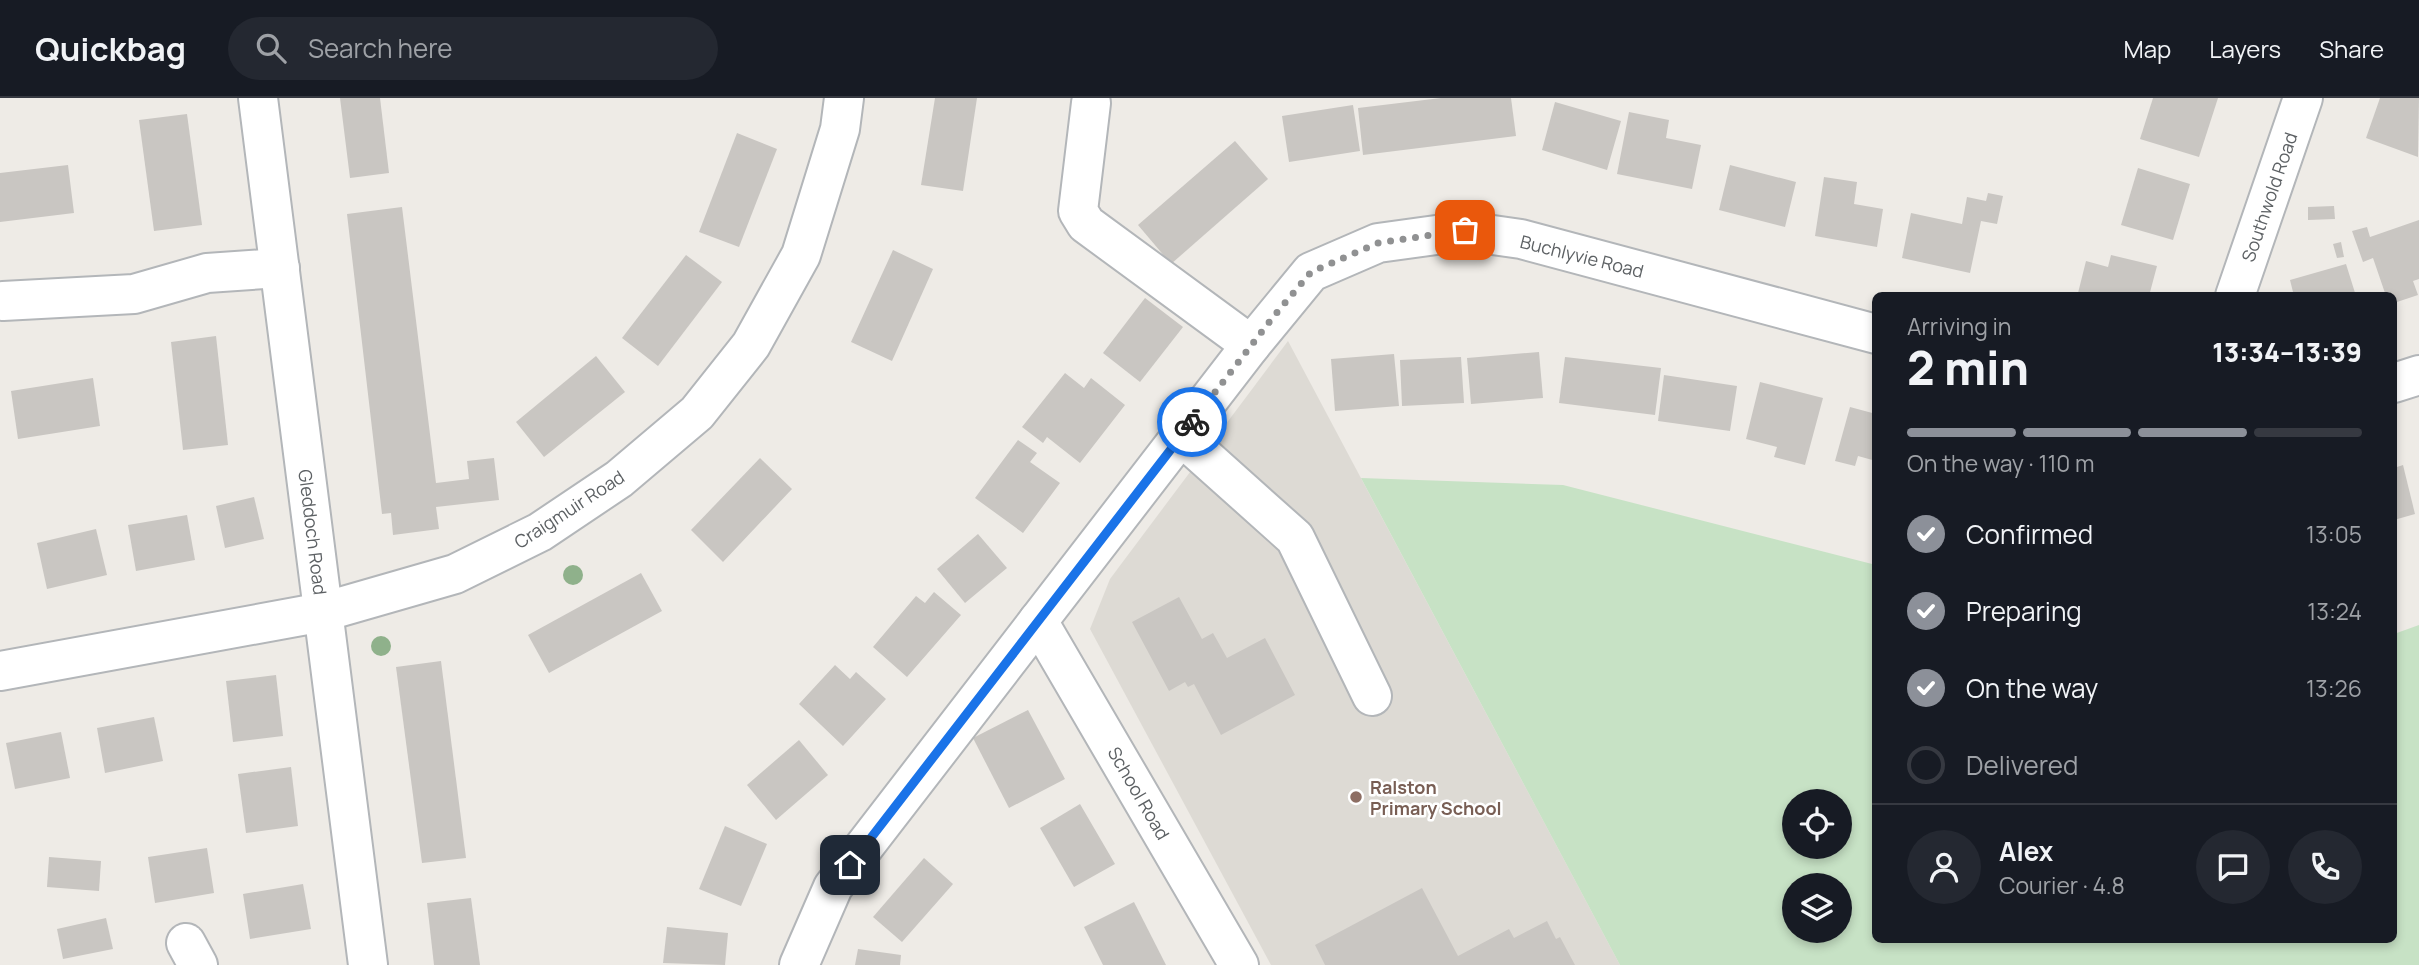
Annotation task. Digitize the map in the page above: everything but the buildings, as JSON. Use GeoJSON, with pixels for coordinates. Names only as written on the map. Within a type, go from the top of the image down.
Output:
{"type":"FeatureCollection","features":[{"type":"Feature","properties":{"kind":"street","name":"Gleddoch Road"},"geometry":{"type":"LineString","coordinates":[[258,98],[368,965]]}},
{"type":"Feature","properties":{"kind":"street","name":"Craigmuir Road"},"geometry":{"type":"LineString","coordinates":[[0,671],[323,612],[455,574],[540,532],[619,479],[698,413],[751,345],[802,255],[840,129],[844,98]]}},
{"type":"Feature","properties":{"kind":"street","name":"Southwold Road"},"geometry":{"type":"LineString","coordinates":[[2236,292],[2303,98]]}},
{"type":"Feature","properties":{"kind":"street"},"geometry":{"type":"LineString","coordinates":[[1091,103],[1078,211],[1086,224],[1251,345]]}},
{"type":"Feature","properties":{"kind":"street","name":"Buchlyvie Road"},"geometry":{"type":"LineString","coordinates":[[799,965],[833,887],[1251,345],[1311,272],[1378,243],[1465,230],[1521,239],[1872,333]]}},
{"type":"Feature","properties":{"kind":"street"},"geometry":{"type":"LineString","coordinates":[[3,301],[134,294],[207,273],[279,268]]}},
{"type":"Feature","properties":{"kind":"street"},"geometry":{"type":"LineString","coordinates":[[2397,382],[2419,374]]}},
{"type":"Feature","properties":{"kind":"street"},"geometry":{"type":"LineString","coordinates":[[1181,436],[1295,538],[1372,696]]}},
{"type":"Feature","properties":{"kind":"street","name":"School Road"},"geometry":{"type":"LineString","coordinates":[[1038,621],[1239,965]]}},
{"type":"Feature","properties":{"kind":"shaded area","name":"Ralston Primary School"},"geometry":{"type":"Polygon","coordinates":[[[1288,341],[1620,965],[1271,965],[1090,629],[1110,579],[1288,341]]]}},
{"type":"Feature","properties":{"kind":"green space"},"geometry":{"type":"Polygon","coordinates":[[[1361,478],[1563,485],[1872,564],[1872,943],[2397,943],[2397,633],[2419,625],[2419,965],[1620,965],[1361,478]]]}},
{"type":"Feature","properties":{"kind":"way so far"},"geometry":{"type":"LineString","coordinates":[[1192,422],[1311,272],[1378,243],[1465,230]]}},
{"type":"Feature","properties":{"kind":"place","name":"Ralston Primary School"},"geometry":{"type":"Point","coordinates":[1356,797]}},
{"type":"Feature","properties":{"kind":"route"},"geometry":{"type":"LineString","coordinates":[[850,865],[1192,422]]}}]}
